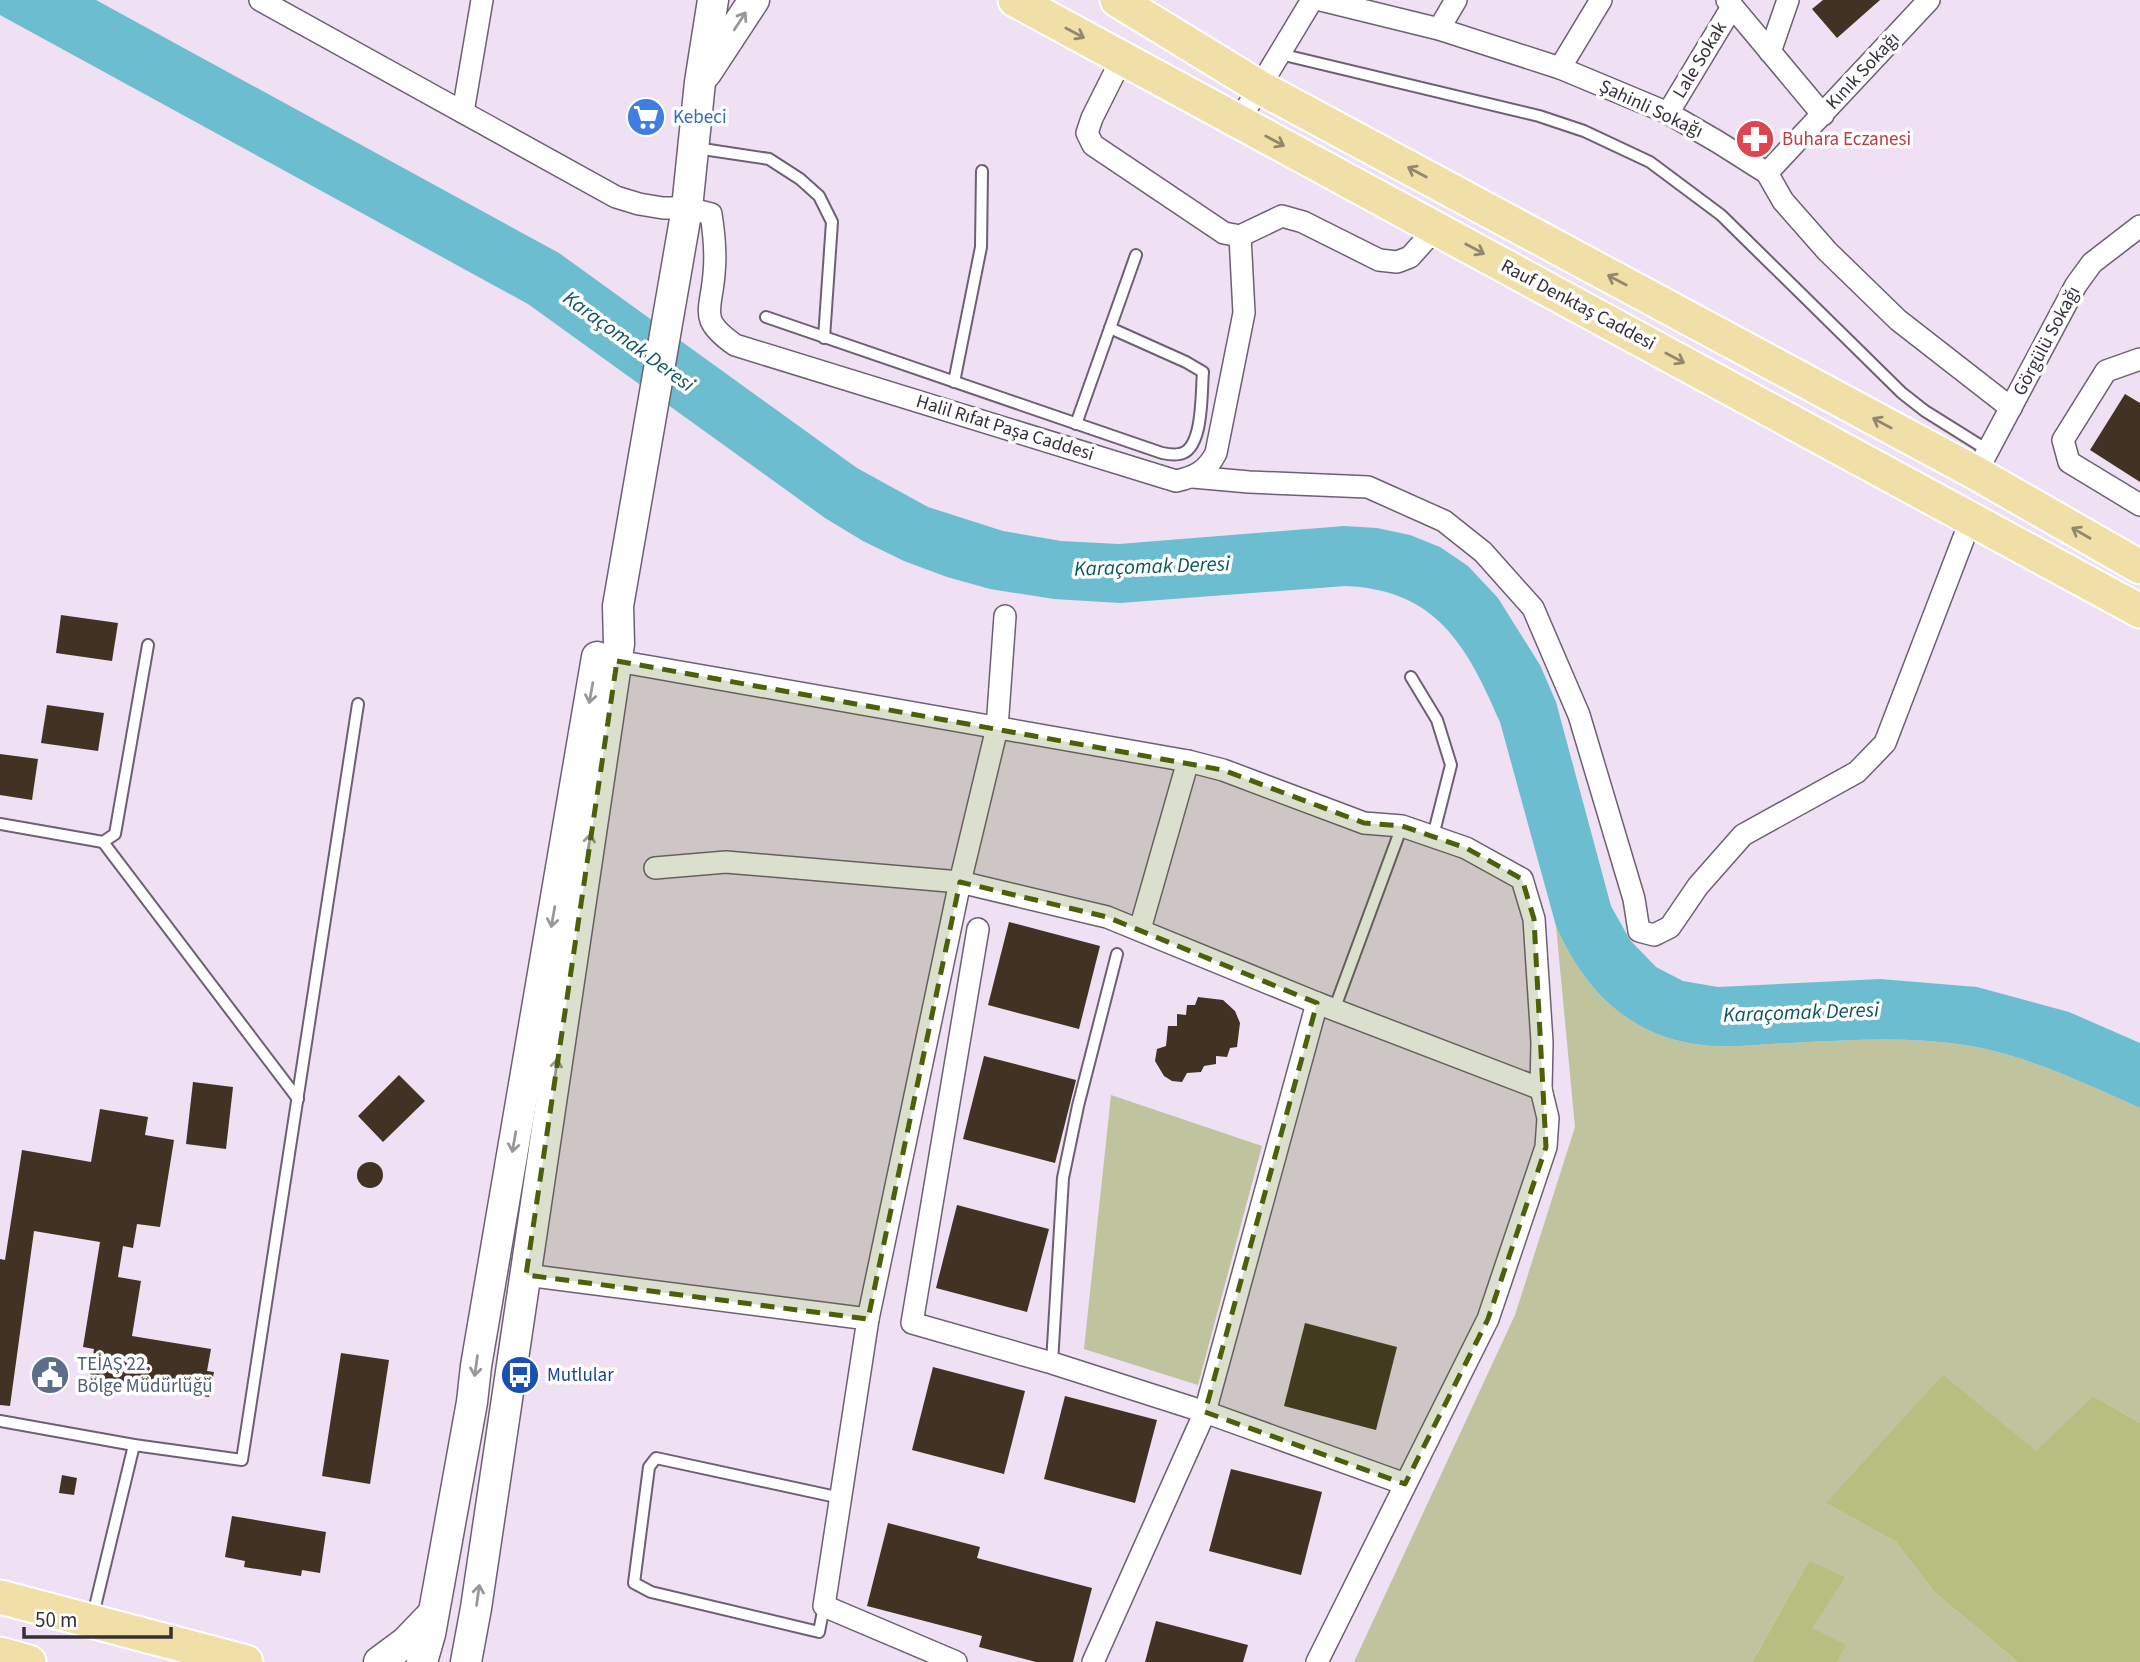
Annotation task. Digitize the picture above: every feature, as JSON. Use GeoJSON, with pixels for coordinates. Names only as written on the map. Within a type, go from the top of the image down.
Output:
{"type":"FeatureCollection","features":[{"type":"Feature","properties":{"kind":"main road"},"geometry":{"type":"LineString","coordinates":[[466,1662],[617,661],[618,606],[687,208],[700,82],[713,0]]}},
{"type":"Feature","properties":{"kind":"main road"},"geometry":{"type":"LineString","coordinates":[[700,82],[754,0]]}},
{"type":"Feature","properties":{"kind":"main road","name":"Rauf Denktaş Caddesi"},"geometry":{"type":"LineString","coordinates":[[1015,0],[2140,611]]}},
{"type":"Feature","properties":{"kind":"main road","name":"Rauf Denktaş Caddesi"},"geometry":{"type":"LineString","coordinates":[[1117,0],[1261,88],[1982,462],[2140,567]]}},
{"type":"Feature","properties":{"kind":"main road"},"geometry":{"type":"LineString","coordinates":[[422,1662],[472,1402],[601,631],[618,606]]}},
{"type":"Feature","properties":{"kind":"main road"},"geometry":{"type":"LineString","coordinates":[[0,1597],[246,1662]]}},
{"type":"Feature","properties":{"kind":"main road"},"geometry":{"type":"LineString","coordinates":[[379,1662],[406,1642],[433,1614]]}},
{"type":"Feature","properties":{"kind":"main road"},"geometry":{"type":"LineString","coordinates":[[471,1632],[485,1662]]}},
{"type":"Feature","properties":{"kind":"main road"},"geometry":{"type":"LineString","coordinates":[[0,1654],[29,1662]]}},
{"type":"Feature","properties":{"kind":"street"},"geometry":{"type":"LineString","coordinates":[[260,0],[616,197],[663,208],[687,208]]}},
{"type":"Feature","properties":{"kind":"street"},"geometry":{"type":"LineString","coordinates":[[463,112],[482,0]]}},
{"type":"Feature","properties":{"kind":"street"},"geometry":{"type":"LineString","coordinates":[[1239,121],[1312,0]]}},
{"type":"Feature","properties":{"kind":"street","name":"Şahinli Sokağı"},"geometry":{"type":"LineString","coordinates":[[1321,0],[1439,29],[1560,68],[1668,113],[1767,173],[1783,201],[1827,251],[1943,357],[2011,408]]}},
{"type":"Feature","properties":{"kind":"street"},"geometry":{"type":"LineString","coordinates":[[1439,29],[1456,0]]}},
{"type":"Feature","properties":{"kind":"street"},"geometry":{"type":"LineString","coordinates":[[1560,68],[1601,0]]}},
{"type":"Feature","properties":{"kind":"street"},"geometry":{"type":"LineString","coordinates":[[1770,52],[1787,0]]}},
{"type":"Feature","properties":{"kind":"street","name":"Kınık Sokağı"},"geometry":{"type":"LineString","coordinates":[[1767,173],[1929,0]]}},
{"type":"Feature","properties":{"kind":"street"},"geometry":{"type":"LineString","coordinates":[[1729,4],[1823,115]]}},
{"type":"Feature","properties":{"kind":"street","name":"Lale Sokak"},"geometry":{"type":"LineString","coordinates":[[1668,113],[1729,4]]}},
{"type":"Feature","properties":{"kind":"street"},"geometry":{"type":"LineString","coordinates":[[1122,58],[1092,118],[1087,133],[1093,145],[1224,233],[1240,236],[1282,216],[1303,222],[1379,260],[1396,262],[1410,257],[1436,228]]}},
{"type":"Feature","properties":{"kind":"street","name":"Halil Rıfat Paşa Caddesi"},"geometry":{"type":"LineString","coordinates":[[687,208],[711,214],[714,275],[708,309],[717,333],[735,345],[1176,481],[1193,477]]}},
{"type":"Feature","properties":{"kind":"street","name":"Görgülü Sokağı"},"geometry":{"type":"LineString","coordinates":[[1982,462],[2076,285],[2092,263],[2140,226]]}},
{"type":"Feature","properties":{"kind":"street"},"geometry":{"type":"LineString","coordinates":[[1193,477],[1210,466],[1216,453],[1244,313],[1240,236]]}},
{"type":"Feature","properties":{"kind":"street"},"geometry":{"type":"LineString","coordinates":[[2140,359],[2106,371],[2063,440],[2069,462],[2140,505]]}},
{"type":"Feature","properties":{"kind":"street"},"geometry":{"type":"LineString","coordinates":[[1193,477],[1368,487],[1444,521],[1483,552],[1533,608],[1579,715],[1634,900],[1639,931],[1654,935],[1670,927],[1698,886],[1743,835],[1857,772],[1885,743],[1971,519]]}},
{"type":"Feature","properties":{"kind":"street"},"geometry":{"type":"LineString","coordinates":[[956,1662],[824,1606],[868,1319],[960,882],[997,728],[1005,616]]}},
{"type":"Feature","properties":{"kind":"street"},"geometry":{"type":"LineString","coordinates":[[617,661],[1188,761],[1364,822],[1402,826],[1433,836],[1466,848],[1522,879],[1534,919],[1542,1042],[1541,1089],[1548,1118],[1546,1147],[1492,1306],[1317,1662]]}},
{"type":"Feature","properties":{"kind":"street"},"geometry":{"type":"LineString","coordinates":[[1140,929],[1188,761]]}},
{"type":"Feature","properties":{"kind":"street"},"geometry":{"type":"LineString","coordinates":[[655,867],[726,862],[960,882],[1107,917],[1325,1006],[1541,1089]]}},
{"type":"Feature","properties":{"kind":"street"},"geometry":{"type":"LineString","coordinates":[[978,929],[912,1323],[1052,1363],[1205,1412],[1405,1484]]}},
{"type":"Feature","properties":{"kind":"street"},"geometry":{"type":"LineString","coordinates":[[1093,1662],[1205,1412],[1325,1006]]}},
{"type":"Feature","properties":{"kind":"street"},"geometry":{"type":"LineString","coordinates":[[526,1275],[868,1319]]}},
{"type":"Feature","properties":{"kind":"lane"},"geometry":{"type":"LineString","coordinates":[[1280,54],[1539,116],[1584,131],[1650,162],[1721,215],[1902,393],[1982,462]]}},
{"type":"Feature","properties":{"kind":"lane"},"geometry":{"type":"LineString","coordinates":[[694,147],[769,159],[800,179],[818,196],[832,222],[824,338]]}},
{"type":"Feature","properties":{"kind":"lane","name":"Halil Rıfat Paşa Caddesi"},"geometry":{"type":"LineString","coordinates":[[954,382],[981,247],[982,171]]}},
{"type":"Feature","properties":{"kind":"lane","name":"Halil Rıfat Paşa Caddesi"},"geometry":{"type":"LineString","coordinates":[[1076,424],[1136,256]]}},
{"type":"Feature","properties":{"kind":"lane","name":"Halil Rıfat Paşa Caddesi"},"geometry":{"type":"LineString","coordinates":[[766,317],[1162,453],[1180,454],[1191,448],[1197,438],[1203,372],[1110,328]]}},
{"type":"Feature","properties":{"kind":"lane"},"geometry":{"type":"LineString","coordinates":[[0,824],[103,842],[116,834],[148,645]]}},
{"type":"Feature","properties":{"kind":"lane"},"geometry":{"type":"LineString","coordinates":[[1411,677],[1437,720],[1451,765],[1433,836]]}},
{"type":"Feature","properties":{"kind":"lane"},"geometry":{"type":"LineString","coordinates":[[0,1421],[134,1445],[242,1460],[358,704]]}},
{"type":"Feature","properties":{"kind":"lane"},"geometry":{"type":"LineString","coordinates":[[1325,1006],[1402,826]]}},
{"type":"Feature","properties":{"kind":"lane"},"geometry":{"type":"LineString","coordinates":[[103,842],[298,1099]]}},
{"type":"Feature","properties":{"kind":"lane"},"geometry":{"type":"LineString","coordinates":[[1052,1363],[1063,1178],[1116,954]]}},
{"type":"Feature","properties":{"kind":"lane"},"geometry":{"type":"LineString","coordinates":[[92,1621],[134,1445]]}},
{"type":"Feature","properties":{"kind":"lane"},"geometry":{"type":"LineString","coordinates":[[824,1606],[819,1632],[651,1592],[634,1583],[649,1467],[656,1458],[841,1498]]}},
{"type":"Feature","properties":{"kind":"highlighted area"},"geometry":{"type":"Polygon","coordinates":[[[617,661],[1223,770],[1364,823],[1402,826],[1466,848],[1522,879],[1534,919],[1546,1147],[1488,1319],[1405,1484],[1205,1412],[1317,1003],[1107,917],[960,882],[868,1319],[526,1275],[617,661]]]}},
{"type":"Feature","properties":{"kind":"green space"},"geometry":{"type":"Polygon","coordinates":[[[1556,926],[1568,951],[1599,994],[1639,1025],[1662,1036],[1688,1043],[1716,1046],[1878,1040],[1921,1040],[1965,1045],[2033,1063],[2140,1108],[2140,1423],[2093,1396],[2036,1452],[1826,1503],[1896,1542],[1934,1592],[2018,1662],[1837,1662],[1845,1645],[1811,1629],[1809,1561],[1752,1662],[1354,1662],[1515,1315],[1575,1127],[1556,926]]]}},
{"type":"Feature","properties":{"kind":"green space"},"geometry":{"type":"Polygon","coordinates":[[[1111,1095],[1262,1146],[1198,1385],[1084,1349],[1111,1095]]]}},
{"type":"Feature","properties":{"kind":"green space"},"geometry":{"type":"Polygon","coordinates":[[[1943,1375],[2036,1451],[2093,1396],[2140,1423],[2140,1662],[2018,1662],[1934,1592],[1896,1542],[1826,1503],[1943,1375]]]}},
{"type":"Feature","properties":{"kind":"green space"},"geometry":{"type":"Polygon","coordinates":[[[1809,1561],[1845,1577],[1812,1628],[1846,1645],[1837,1662],[1752,1662],[1809,1561]]]}},
{"type":"Feature","properties":{"kind":"water","name":"Karaçomak Deresi"},"geometry":{"type":"Polygon","coordinates":[[[0,0],[96,0],[559,253],[857,468],[928,507],[1003,531],[1061,541],[1119,544],[1344,526],[1377,528],[1410,535],[1440,547],[1468,566],[1498,598],[1540,665],[1556,702],[1611,906],[1630,940],[1656,967],[1683,981],[1718,987],[1880,979],[1977,987],[2069,1012],[2140,1043],[2140,1108],[2033,1063],[1965,1045],[1921,1040],[1878,1040],[1716,1046],[1688,1043],[1662,1036],[1639,1025],[1618,1011],[1599,993],[1568,951],[1556,926],[1500,722],[1475,669],[1461,647],[1445,627],[1426,611],[1404,598],[1377,590],[1346,586],[1120,603],[1054,599],[990,589],[904,561],[825,518],[528,304],[0,15],[0,0]]]}},
{"type":"Feature","properties":{"kind":"building"},"geometry":{"type":"Polygon","coordinates":[[[1823,0],[1880,0],[1837,38],[1812,9],[1823,0]]]}},
{"type":"Feature","properties":{"kind":"building"},"geometry":{"type":"Polygon","coordinates":[[[2125,394],[2140,403],[2140,482],[2090,450],[2125,394]]]}},
{"type":"Feature","properties":{"kind":"building"},"geometry":{"type":"Polygon","coordinates":[[[61,615],[118,623],[112,661],[56,653],[61,615]]]}},
{"type":"Feature","properties":{"kind":"building"},"geometry":{"type":"Polygon","coordinates":[[[47,705],[104,713],[98,751],[41,743],[47,705]]]}},
{"type":"Feature","properties":{"kind":"building"},"geometry":{"type":"Polygon","coordinates":[[[0,754],[38,759],[32,800],[0,795],[0,754]]]}},
{"type":"Feature","properties":{"kind":"building"},"geometry":{"type":"Polygon","coordinates":[[[1009,922],[1100,946],[1079,1029],[988,1005],[1009,922]]]}},
{"type":"Feature","properties":{"kind":"building"},"geometry":{"type":"Polygon","coordinates":[[[1198,997],[1223,1000],[1235,1011],[1240,1023],[1237,1047],[1230,1048],[1227,1057],[1216,1056],[1216,1064],[1204,1066],[1201,1072],[1187,1073],[1182,1082],[1172,1081],[1164,1076],[1155,1061],[1157,1049],[1166,1046],[1168,1026],[1177,1026],[1177,1014],[1186,1015],[1187,1005],[1195,1005],[1198,997]]]}},
{"type":"Feature","properties":{"kind":"building"},"geometry":{"type":"Polygon","coordinates":[[[984,1056],[1076,1080],[1055,1163],[963,1139],[984,1056]]]}},
{"type":"Feature","properties":{"kind":"building"},"geometry":{"type":"Polygon","coordinates":[[[399,1075],[425,1101],[383,1142],[358,1116],[399,1075]]]}},
{"type":"Feature","properties":{"kind":"building"},"geometry":{"type":"Polygon","coordinates":[[[193,1082],[233,1087],[226,1149],[186,1144],[193,1082]]]}},
{"type":"Feature","properties":{"kind":"building"},"geometry":{"type":"Polygon","coordinates":[[[100,1109],[148,1117],[145,1135],[174,1140],[160,1227],[137,1224],[133,1248],[123,1246],[118,1277],[141,1281],[132,1336],[211,1349],[207,1371],[214,1372],[209,1397],[90,1377],[94,1349],[83,1347],[100,1242],[34,1231],[10,1406],[0,1405],[0,1259],[5,1260],[22,1150],[91,1162],[100,1109]]]}},
{"type":"Feature","properties":{"kind":"building"},"geometry":{"type":"Polygon","coordinates":[[[370,1162],[379,1166],[383,1175],[379,1184],[370,1188],[361,1184],[357,1175],[361,1166],[370,1162]]]}},
{"type":"Feature","properties":{"kind":"building"},"geometry":{"type":"Polygon","coordinates":[[[957,1205],[1049,1229],[1027,1312],[936,1288],[957,1205]]]}},
{"type":"Feature","properties":{"kind":"building"},"geometry":{"type":"Polygon","coordinates":[[[1305,1323],[1397,1347],[1376,1430],[1284,1406],[1305,1323]]]}},
{"type":"Feature","properties":{"kind":"building"},"geometry":{"type":"Polygon","coordinates":[[[341,1353],[389,1360],[370,1484],[322,1476],[341,1353]]]}},
{"type":"Feature","properties":{"kind":"building"},"geometry":{"type":"Polygon","coordinates":[[[933,1367],[1025,1391],[1004,1474],[912,1450],[933,1367]]]}},
{"type":"Feature","properties":{"kind":"building"},"geometry":{"type":"Polygon","coordinates":[[[1065,1396],[1157,1420],[1135,1503],[1044,1479],[1065,1396]]]}},
{"type":"Feature","properties":{"kind":"building"},"geometry":{"type":"Polygon","coordinates":[[[1231,1469],[1322,1492],[1301,1575],[1209,1551],[1231,1469]]]}},
{"type":"Feature","properties":{"kind":"building"},"geometry":{"type":"Polygon","coordinates":[[[62,1475],[77,1478],[74,1495],[59,1493],[62,1475]]]}},
{"type":"Feature","properties":{"kind":"building"},"geometry":{"type":"Polygon","coordinates":[[[232,1516],[326,1532],[320,1573],[302,1570],[301,1576],[244,1567],[245,1561],[225,1557],[232,1516]]]}},
{"type":"Feature","properties":{"kind":"building"},"geometry":{"type":"Polygon","coordinates":[[[888,1523],[980,1547],[977,1558],[1092,1588],[1073,1662],[1036,1662],[979,1647],[982,1636],[867,1606],[888,1523]]]}},
{"type":"Feature","properties":{"kind":"building"},"geometry":{"type":"Polygon","coordinates":[[[1156,1621],[1248,1645],[1243,1662],[1145,1662],[1156,1621]]]}},
{"type":"Feature","properties":{"kind":"place","name":"Kebeci"},"geometry":{"type":"Point","coordinates":[646,117]}},
{"type":"Feature","properties":{"kind":"place","name":"Buhara Eczanesi"},"geometry":{"type":"Point","coordinates":[1755,139]}},
{"type":"Feature","properties":{"kind":"place","name":"TEİAŞ 22. Bölge Müdürlüğü"},"geometry":{"type":"Point","coordinates":[50,1375]}},
{"type":"Feature","properties":{"kind":"place","name":"Mutlular"},"geometry":{"type":"Point","coordinates":[520,1375]}}]}
